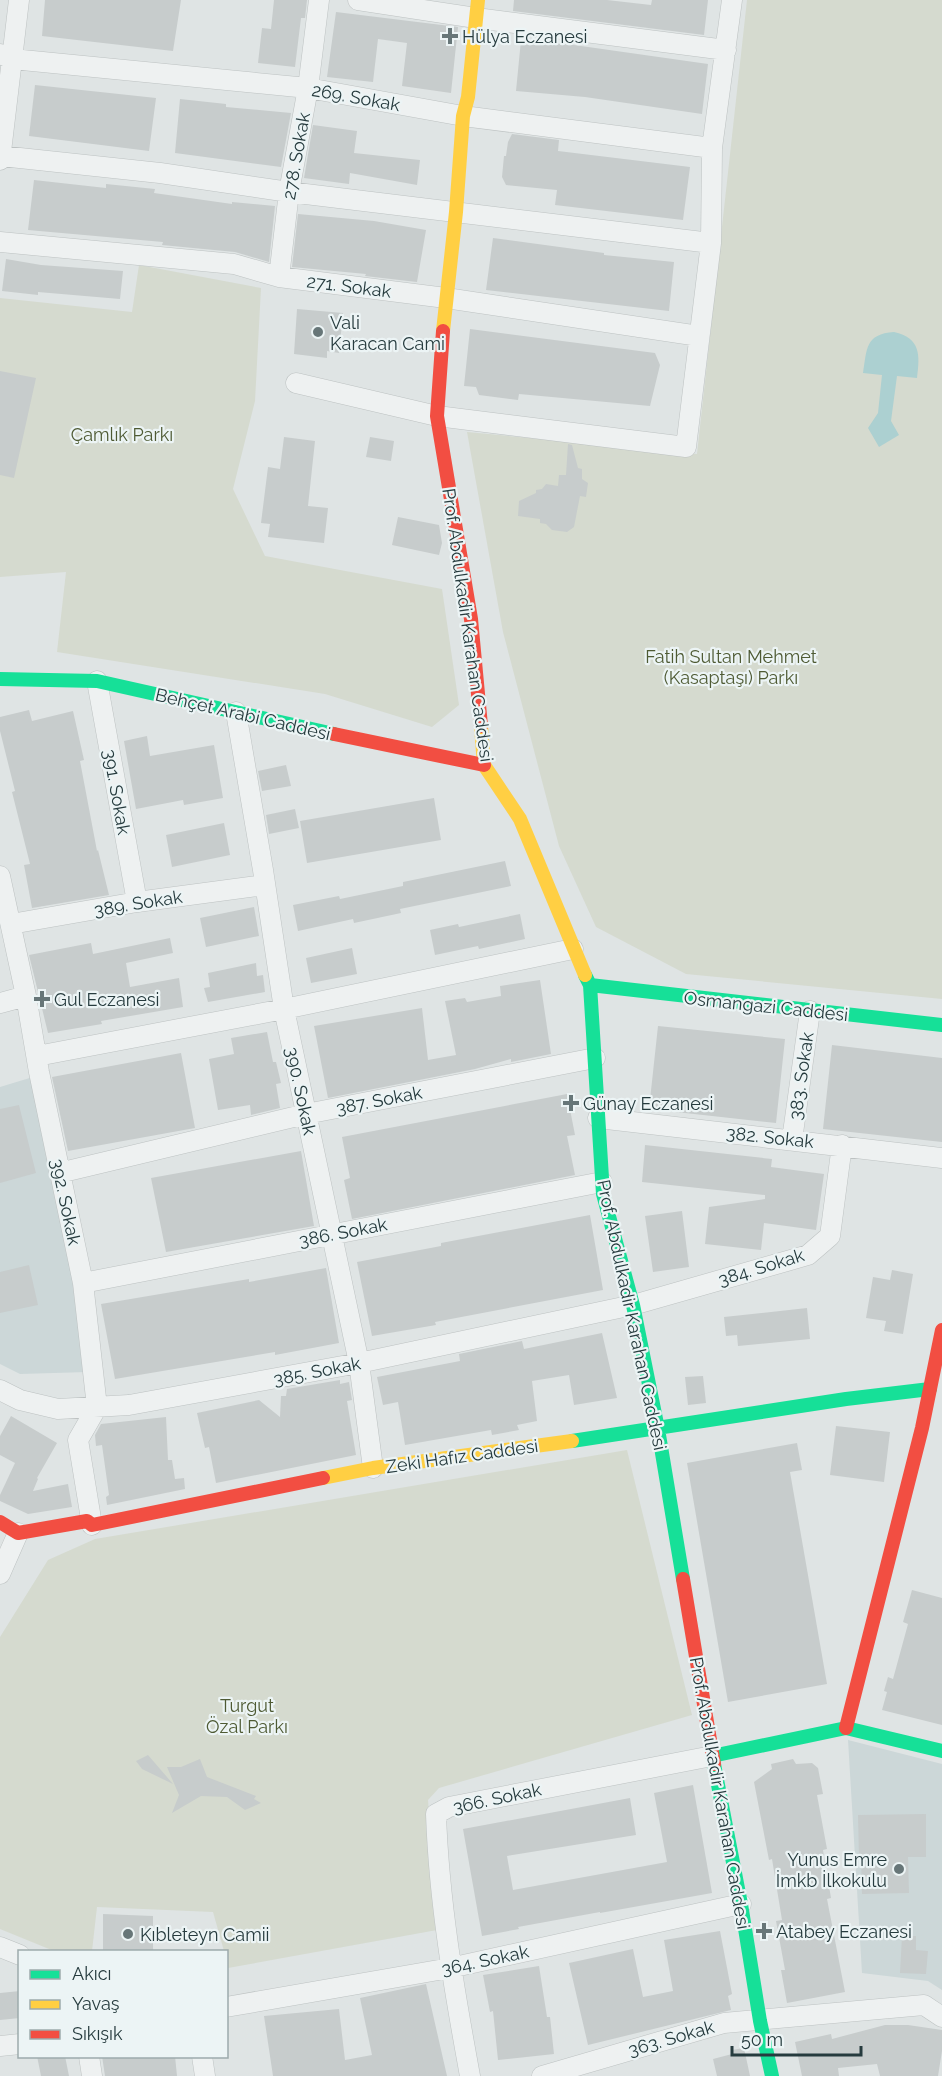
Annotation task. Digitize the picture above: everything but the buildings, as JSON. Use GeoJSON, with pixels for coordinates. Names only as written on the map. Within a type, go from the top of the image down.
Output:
{"type":"FeatureCollection","features":[{"type":"Feature","properties":{"kind":"main road","name":"Prof. Abdulkadir Karahan Caddesi"},"geometry":{"type":"LineString","coordinates":[[477,9],[468,98],[463,116],[437,416],[471,619],[484,765],[520,819],[590,985],[603,1194],[633,1305],[658,1429],[712,1756],[772,2076]]}},
{"type":"Feature","properties":{"kind":"main road","name":"Behçet Arabi Caddesi"},"geometry":{"type":"LineString","coordinates":[[0,679],[97,681],[484,765]]}},
{"type":"Feature","properties":{"kind":"main road","name":"Osmangazi Caddesi"},"geometry":{"type":"LineString","coordinates":[[590,985],[942,1025]]}},
{"type":"Feature","properties":{"kind":"main road"},"geometry":{"type":"LineString","coordinates":[[846,1728],[930,1389],[942,1330]]}},
{"type":"Feature","properties":{"kind":"main road","name":"Zeki Hafız Caddesi"},"geometry":{"type":"LineString","coordinates":[[18,1533],[87,1521],[92,1525],[373,1468],[658,1429],[846,1399],[930,1389]]}},
{"type":"Feature","properties":{"kind":"main road"},"geometry":{"type":"LineString","coordinates":[[0,1522],[18,1533]]}},
{"type":"Feature","properties":{"kind":"main road"},"geometry":{"type":"LineString","coordinates":[[712,1756],[846,1728],[942,1751]]}},
{"type":"Feature","properties":{"kind":"street"},"geometry":{"type":"LineString","coordinates":[[19,0],[6,57],[0,158],[160,173],[289,192],[711,243]]}},
{"type":"Feature","properties":{"kind":"street","name":"278. Sokak"},"geometry":{"type":"LineString","coordinates":[[279,277],[289,192],[308,88],[319,0]]}},
{"type":"Feature","properties":{"kind":"street"},"geometry":{"type":"LineString","coordinates":[[358,0],[477,9],[726,50]]}},
{"type":"Feature","properties":{"kind":"street"},"geometry":{"type":"LineString","coordinates":[[296,383],[437,416],[686,447],[711,243],[712,148],[732,0]]}},
{"type":"Feature","properties":{"kind":"street","name":"269. Sokak"},"geometry":{"type":"LineString","coordinates":[[6,57],[308,88],[463,116],[712,148]]}},
{"type":"Feature","properties":{"kind":"street","name":"271. Sokak"},"geometry":{"type":"LineString","coordinates":[[0,242],[234,264],[279,277],[446,298],[699,336]]}},
{"type":"Feature","properties":{"kind":"street","name":"391. Sokak"},"geometry":{"type":"LineString","coordinates":[[97,681],[137,902]]}},
{"type":"Feature","properties":{"kind":"street","name":"390. Sokak"},"geometry":{"type":"LineString","coordinates":[[236,712],[284,1009],[359,1363],[373,1468]]}},
{"type":"Feature","properties":{"kind":"street","name":"392. Sokak"},"geometry":{"type":"LineString","coordinates":[[0,876],[83,1282],[97,1407]]}},
{"type":"Feature","properties":{"kind":"street","name":"389. Sokak"},"geometry":{"type":"LineString","coordinates":[[11,924],[137,902],[265,885]]}},
{"type":"Feature","properties":{"kind":"street"},"geometry":{"type":"LineString","coordinates":[[37,1056],[284,1009],[573,949]]}},
{"type":"Feature","properties":{"kind":"street"},"geometry":{"type":"LineString","coordinates":[[0,1003],[26,996]]}},
{"type":"Feature","properties":{"kind":"street","name":"383. Sokak"},"geometry":{"type":"LineString","coordinates":[[792,1140],[810,1011]]}},
{"type":"Feature","properties":{"kind":"street","name":"387. Sokak"},"geometry":{"type":"LineString","coordinates":[[59,1173],[306,1113],[595,1058]]}},
{"type":"Feature","properties":{"kind":"street","name":"382. Sokak"},"geometry":{"type":"LineString","coordinates":[[598,1118],[942,1158]]}},
{"type":"Feature","properties":{"kind":"street","name":"384. Sokak"},"geometry":{"type":"LineString","coordinates":[[633,1305],[808,1255],[830,1236],[842,1145]]}},
{"type":"Feature","properties":{"kind":"street","name":"386. Sokak"},"geometry":{"type":"LineString","coordinates":[[83,1282],[602,1182]]}},
{"type":"Feature","properties":{"kind":"street","name":"385. Sokak"},"geometry":{"type":"LineString","coordinates":[[0,1390],[20,1401],[58,1409],[129,1405],[359,1363],[633,1305]]}},
{"type":"Feature","properties":{"kind":"street"},"geometry":{"type":"LineString","coordinates":[[92,1525],[78,1440],[97,1407]]}},
{"type":"Feature","properties":{"kind":"street"},"geometry":{"type":"LineString","coordinates":[[0,1574],[18,1533]]}},
{"type":"Feature","properties":{"kind":"street","name":"366. Sokak"},"geometry":{"type":"LineString","coordinates":[[470,2076],[450,1968],[436,1814],[449,1807],[712,1756]]}},
{"type":"Feature","properties":{"kind":"street","name":"364. Sokak"},"geometry":{"type":"LineString","coordinates":[[228,2007],[450,1968],[741,1904]]}},
{"type":"Feature","properties":{"kind":"street"},"geometry":{"type":"LineString","coordinates":[[0,1947],[18,1954]]}},
{"type":"Feature","properties":{"kind":"street","name":"363. Sokak"},"geometry":{"type":"LineString","coordinates":[[542,2076],[724,2023],[924,2005],[942,2017]]}},
{"type":"Feature","properties":{"kind":"street"},"geometry":{"type":"LineString","coordinates":[[0,2046],[18,2044]]}},
{"type":"Feature","properties":{"kind":"street"},"geometry":{"type":"LineString","coordinates":[[89,2058],[92,2076]]}},
{"type":"Feature","properties":{"kind":"street"},"geometry":{"type":"LineString","coordinates":[[202,2058],[205,2076]]}},
{"type":"Feature","properties":{"kind":"shaded area"},"geometry":{"type":"Polygon","coordinates":[[[33,1077],[83,1300],[88,1372],[20,1374],[0,1364],[0,1087],[33,1077]]]}},
{"type":"Feature","properties":{"kind":"shaded area","name":"Yunus Emre İmkb İlkokulu"},"geometry":{"type":"Polygon","coordinates":[[[848,1740],[942,1764],[942,1990],[928,1981],[862,1973],[848,1740]]]}},
{"type":"Feature","properties":{"kind":"green space","name":"Fatih Sultan Mehmet (Kasaptaşı) Parkı"},"geometry":{"type":"Polygon","coordinates":[[[747,0],[942,0],[942,999],[686,974],[596,927],[559,846],[503,632],[467,432],[697,454],[747,0]]]}},
{"type":"Feature","properties":{"kind":"green space","name":"Çamlık Parkı"},"geometry":{"type":"Polygon","coordinates":[[[139,265],[261,288],[255,401],[233,489],[265,556],[442,589],[459,705],[432,727],[325,694],[57,652],[66,572],[0,577],[0,298],[132,312],[139,265]]]}},
{"type":"Feature","properties":{"kind":"green space","name":"Turgut Özal Parkı"},"geometry":{"type":"Polygon","coordinates":[[[627,1450],[692,1715],[439,1788],[428,1800],[437,1930],[228,1968],[228,1950],[224,1950],[213,1912],[97,1907],[92,1950],[52,1950],[0,1929],[0,1637],[48,1560],[95,1539],[627,1450]]]}},
{"type":"Feature","properties":{"kind":"water"},"geometry":{"type":"Polygon","coordinates":[[[894,332],[909,338],[917,349],[917,378],[897,376],[891,421],[899,435],[879,447],[868,428],[878,413],[882,375],[863,373],[869,344],[877,336],[894,332]]]}},
{"type":"Feature","properties":{"kind":"traffic: fast"},"geometry":{"type":"LineString","coordinates":[[0,679],[97,681],[334,734]]}},
{"type":"Feature","properties":{"kind":"traffic: fast"},"geometry":{"type":"LineString","coordinates":[[585,975],[590,985],[603,1194],[633,1305],[658,1429],[683,1579]]}},
{"type":"Feature","properties":{"kind":"traffic: fast"},"geometry":{"type":"LineString","coordinates":[[590,985],[942,1025]]}},
{"type":"Feature","properties":{"kind":"traffic: fast"},"geometry":{"type":"LineString","coordinates":[[572,1441],[846,1399],[930,1389]]}},
{"type":"Feature","properties":{"kind":"traffic: fast"},"geometry":{"type":"LineString","coordinates":[[712,1756],[846,1728],[942,1751]]}},
{"type":"Feature","properties":{"kind":"traffic: fast"},"geometry":{"type":"LineString","coordinates":[[714,1764],[772,2076]]}},
{"type":"Feature","properties":{"kind":"traffic: slow"},"geometry":{"type":"LineString","coordinates":[[443,331],[456,212],[463,116],[468,97],[478,0]]}},
{"type":"Feature","properties":{"kind":"traffic: slow"},"geometry":{"type":"LineString","coordinates":[[481,726],[484,765],[520,819],[585,975]]}},
{"type":"Feature","properties":{"kind":"traffic: slow"},"geometry":{"type":"LineString","coordinates":[[323,1478],[373,1468],[572,1441]]}},
{"type":"Feature","properties":{"kind":"traffic: jam"},"geometry":{"type":"LineString","coordinates":[[443,331],[437,416],[471,619],[481,726]]}},
{"type":"Feature","properties":{"kind":"traffic: jam"},"geometry":{"type":"LineString","coordinates":[[334,734],[484,765]]}},
{"type":"Feature","properties":{"kind":"traffic: jam"},"geometry":{"type":"LineString","coordinates":[[846,1728],[922,1428],[942,1330]]}},
{"type":"Feature","properties":{"kind":"traffic: jam"},"geometry":{"type":"LineString","coordinates":[[0,1522],[18,1533],[87,1521],[92,1525],[323,1478]]}},
{"type":"Feature","properties":{"kind":"traffic: jam"},"geometry":{"type":"LineString","coordinates":[[683,1579],[714,1764]]}},
{"type":"Feature","properties":{"kind":"place","name":"Hülya Eczanesi"},"geometry":{"type":"Point","coordinates":[450,36]}},
{"type":"Feature","properties":{"kind":"place","name":"Vali Karacan Cami"},"geometry":{"type":"Point","coordinates":[318,332]}},
{"type":"Feature","properties":{"kind":"place","name":"Gul Eczanesi"},"geometry":{"type":"Point","coordinates":[42,999]}},
{"type":"Feature","properties":{"kind":"place","name":"Günay Eczanesi"},"geometry":{"type":"Point","coordinates":[571,1103]}},
{"type":"Feature","properties":{"kind":"place","name":"Yunus Emre İmkb İlkokulu"},"geometry":{"type":"Point","coordinates":[899,1869]}},
{"type":"Feature","properties":{"kind":"place","name":"Atabey Eczanesi"},"geometry":{"type":"Point","coordinates":[764,1931]}},
{"type":"Feature","properties":{"kind":"place","name":"Kıbleteyn Camii"},"geometry":{"type":"Point","coordinates":[128,1934]}}]}
